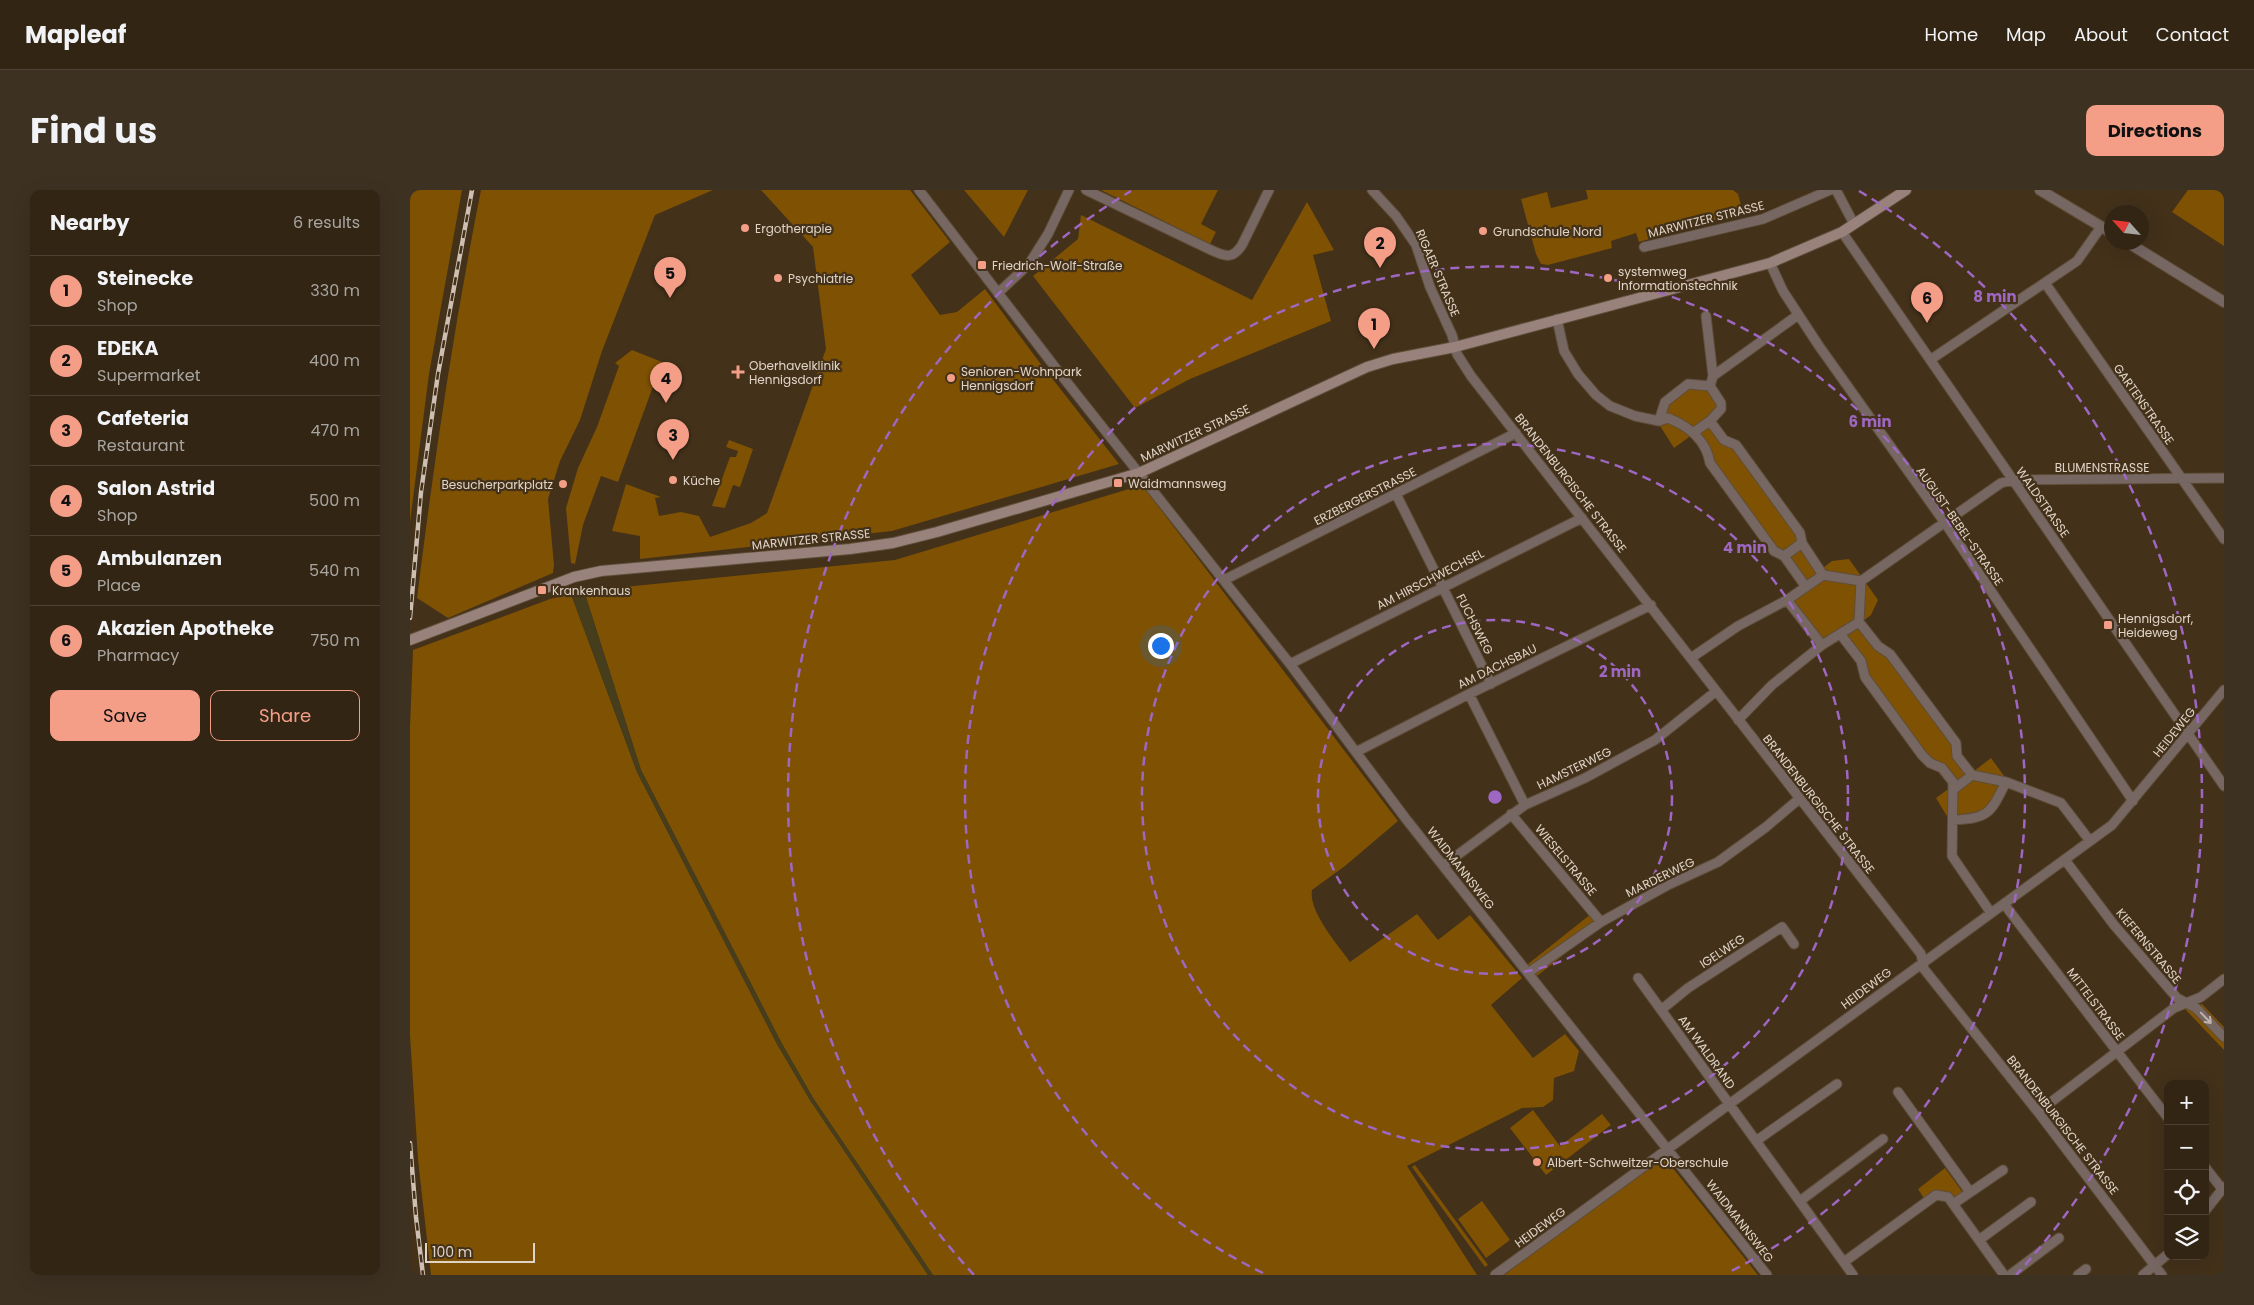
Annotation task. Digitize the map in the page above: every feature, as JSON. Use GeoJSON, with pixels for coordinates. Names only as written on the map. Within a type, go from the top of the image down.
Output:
{"type":"FeatureCollection","features":[{"type":"Feature","properties":{"kind":"main road","name":"MARWITZER STRASSE"},"geometry":{"type":"LineString","coordinates":[[410,640],[574,577],[601,572],[893,543],[1139,473],[1368,367],[1393,359],[1455,347],[1770,263],[1842,232],[1906,190]]}},
{"type":"Feature","properties":{"kind":"street"},"geometry":{"type":"LineString","coordinates":[[919,190],[1139,473]]}},
{"type":"Feature","properties":{"kind":"street"},"geometry":{"type":"LineString","coordinates":[[998,292],[1029,264],[1048,234],[1069,190]]}},
{"type":"Feature","properties":{"kind":"street"},"geometry":{"type":"LineString","coordinates":[[1086,190],[1224,256],[1231,256],[1237,252],[1269,190]]}},
{"type":"Feature","properties":{"kind":"street","name":"RIGAER STRASSE"},"geometry":{"type":"LineString","coordinates":[[1372,190],[1396,216],[1416,245],[1430,287],[1455,347]]}},
{"type":"Feature","properties":{"kind":"street","name":"MARWITZER STRASSE"},"geometry":{"type":"LineString","coordinates":[[1644,247],[1763,218],[1830,190]]}},
{"type":"Feature","properties":{"kind":"street"},"geometry":{"type":"LineString","coordinates":[[1836,190],[1854,224]]}},
{"type":"Feature","properties":{"kind":"street"},"geometry":{"type":"LineString","coordinates":[[2040,190],[2104,228]]}},
{"type":"Feature","properties":{"kind":"street"},"geometry":{"type":"LineString","coordinates":[[1930,360],[2077,261],[2100,226]]}},
{"type":"Feature","properties":{"kind":"street","name":"WALDSTRASSE"},"geometry":{"type":"LineString","coordinates":[[1842,232],[2224,786]]}},
{"type":"Feature","properties":{"kind":"street"},"geometry":{"type":"LineString","coordinates":[[2140,250],[2224,302]]}},
{"type":"Feature","properties":{"kind":"street","name":"AUGUST-BEBEL-STRASSE"},"geometry":{"type":"LineString","coordinates":[[1770,263],[1783,291],[1798,315],[1945,523],[2133,801]]}},
{"type":"Feature","properties":{"kind":"street","name":"GARTENSTRASSE"},"geometry":{"type":"LineString","coordinates":[[2045,283],[2224,538]]}},
{"type":"Feature","properties":{"kind":"street"},"geometry":{"type":"LineString","coordinates":[[1713,376],[1798,315]]}},
{"type":"Feature","properties":{"kind":"street"},"geometry":{"type":"LineString","coordinates":[[1694,432],[1721,409],[1721,403],[1710,386],[1713,376],[1706,316]]}},
{"type":"Feature","properties":{"kind":"street"},"geometry":{"type":"LineString","coordinates":[[1557,319],[1564,351],[1578,374],[1603,402],[1658,421],[1668,418],[1686,425],[1694,432],[1708,452],[1710,464],[1774,551],[1784,556],[1806,587]]}},
{"type":"Feature","properties":{"kind":"street","name":"BRANDENBURGISCHE STRASSE"},"geometry":{"type":"LineString","coordinates":[[1455,347],[1461,361],[1471,376],[1691,658],[1715,692],[1921,954],[1924,969],[2038,1112],[2162,1275]]}},
{"type":"Feature","properties":{"kind":"street"},"geometry":{"type":"LineString","coordinates":[[1658,421],[1665,402],[1688,384],[1710,386]]}},
{"type":"Feature","properties":{"kind":"street"},"geometry":{"type":"LineString","coordinates":[[1710,420],[1724,440],[1736,445],[1800,533],[1802,543],[1823,575]]}},
{"type":"Feature","properties":{"kind":"street","name":"ERZBERGERSTRASSE"},"geometry":{"type":"LineString","coordinates":[[1224,580],[1516,433]]}},
{"type":"Feature","properties":{"kind":"street","name":"WAIDMANNSWEG"},"geometry":{"type":"LineString","coordinates":[[1139,473],[1290,664],[1528,973],[1767,1275]]}},
{"type":"Feature","properties":{"kind":"street","name":"BLUMENSTRASSE"},"geometry":{"type":"LineString","coordinates":[[1860,581],[2002,483],[2013,480],[2182,480],[2224,478]]}},
{"type":"Feature","properties":{"kind":"street","name":"FUCHSWEG"},"geometry":{"type":"LineString","coordinates":[[1396,494],[1492,684]]}},
{"type":"Feature","properties":{"kind":"street","name":"AM HIRSCHWECHSEL"},"geometry":{"type":"LineString","coordinates":[[1290,664],[1582,518]]}},
{"type":"Feature","properties":{"kind":"street"},"geometry":{"type":"LineString","coordinates":[[1784,556],[1802,543]]}},
{"type":"Feature","properties":{"kind":"street"},"geometry":{"type":"LineString","coordinates":[[1691,658],[1738,626],[1787,600],[1823,575],[1860,581],[1859,622],[1878,646],[1890,654],[1945,728],[1956,743],[1957,756],[1972,775],[2006,782],[2061,803],[2090,841]]}},
{"type":"Feature","properties":{"kind":"street"},"geometry":{"type":"LineString","coordinates":[[1787,600],[1822,645]]}},
{"type":"Feature","properties":{"kind":"street","name":"AM DACHSBAU"},"geometry":{"type":"LineString","coordinates":[[1356,752],[1650,605]]}},
{"type":"Feature","properties":{"kind":"street"},"geometry":{"type":"LineString","coordinates":[[1738,720],[1772,685],[1822,645],[1859,622]]}},
{"type":"Feature","properties":{"kind":"street"},"geometry":{"type":"LineString","coordinates":[[1841,634],[1861,661],[1865,676],[1916,747],[1930,763],[1942,768],[1953,782],[1952,856],[1991,913]]}},
{"type":"Feature","properties":{"kind":"street","name":"HEIDEWEG"},"geometry":{"type":"LineString","coordinates":[[1495,1275],[2112,824],[2188,736],[2224,690]]}},
{"type":"Feature","properties":{"kind":"street","name":"HAMSTERWEG"},"geometry":{"type":"LineString","coordinates":[[1444,865],[1525,805],[1633,753],[1662,734],[1715,692]]}},
{"type":"Feature","properties":{"kind":"street"},"geometry":{"type":"LineString","coordinates":[[1469,694],[1525,805]]}},
{"type":"Feature","properties":{"kind":"street"},"geometry":{"type":"LineString","coordinates":[[1954,789],[1972,775]]}},
{"type":"Feature","properties":{"kind":"street"},"geometry":{"type":"LineString","coordinates":[[1953,820],[1978,818],[1994,807],[2006,782]]}},
{"type":"Feature","properties":{"kind":"street","name":"MARDERWEG"},"geometry":{"type":"LineString","coordinates":[[1528,973],[1601,922],[1668,885],[1718,862],[1800,799]]}},
{"type":"Feature","properties":{"kind":"street","name":"WIESELSTRASSE"},"geometry":{"type":"LineString","coordinates":[[1511,814],[1601,922]]}},
{"type":"Feature","properties":{"kind":"street","name":"KIEFERNSTRASSE"},"geometry":{"type":"LineString","coordinates":[[2065,860],[2114,925],[2177,998],[2196,1008],[2224,1037]]}},
{"type":"Feature","properties":{"kind":"street","name":"MITTELSTRASSE"},"geometry":{"type":"LineString","coordinates":[[2004,904],[2164,1113]]}},
{"type":"Feature","properties":{"kind":"street","name":"IGELWEG"},"geometry":{"type":"LineString","coordinates":[[1661,1010],[1688,988],[1780,924],[1794,944]]}},
{"type":"Feature","properties":{"kind":"street","name":"AM WALDRAND"},"geometry":{"type":"LineString","coordinates":[[1638,978],[1853,1275]]}},
{"type":"Feature","properties":{"kind":"street"},"geometry":{"type":"LineString","coordinates":[[2038,1112],[2174,1008],[2201,996],[2224,979]]}},
{"type":"Feature","properties":{"kind":"street"},"geometry":{"type":"LineString","coordinates":[[1756,1141],[1837,1084]]}},
{"type":"Feature","properties":{"kind":"street"},"geometry":{"type":"LineString","coordinates":[[1898,1092],[1970,1192]]}},
{"type":"Feature","properties":{"kind":"street"},"geometry":{"type":"LineString","coordinates":[[1800,1201],[1883,1139]]}},
{"type":"Feature","properties":{"kind":"street"},"geometry":{"type":"LineString","coordinates":[[1953,1204],[2003,1170]]}},
{"type":"Feature","properties":{"kind":"street"},"geometry":{"type":"LineString","coordinates":[[2208,1170],[2223,1188],[2209,1205]]}},
{"type":"Feature","properties":{"kind":"street"},"geometry":{"type":"LineString","coordinates":[[1844,1262],[1936,1195],[1948,1197],[2004,1275]]}},
{"type":"Feature","properties":{"kind":"street"},"geometry":{"type":"LineString","coordinates":[[1979,1240],[2031,1202]]}},
{"type":"Feature","properties":{"kind":"street"},"geometry":{"type":"LineString","coordinates":[[2010,1275],[2059,1238]]}},
{"type":"Feature","properties":{"kind":"street"},"geometry":{"type":"LineString","coordinates":[[2143,1275],[2164,1258]]}},
{"type":"Feature","properties":{"kind":"shaded area"},"geometry":{"type":"Polygon","coordinates":[[[410,190],[462,190],[429,374],[410,522],[410,190]]]}},
{"type":"Feature","properties":{"kind":"shaded area"},"geometry":{"type":"Polygon","coordinates":[[[481,190],[713,190],[655,215],[602,351],[580,420],[560,461],[548,499],[554,565],[553,573],[448,618],[417,598],[445,393],[481,190]]]}},
{"type":"Feature","properties":{"kind":"shaded area"},"geometry":{"type":"Polygon","coordinates":[[[761,190],[910,190],[950,242],[911,275],[940,315],[957,312],[985,289],[1119,464],[892,531],[640,559],[640,536],[612,531],[626,484],[661,497],[655,498],[659,516],[681,512],[699,516],[710,537],[751,523],[767,513],[826,349],[813,247],[761,190]]]}},
{"type":"Feature","properties":{"kind":"shaded area"},"geometry":{"type":"Polygon","coordinates":[[[964,190],[1028,190],[1004,237],[964,190]]]}},
{"type":"Feature","properties":{"kind":"shaded area"},"geometry":{"type":"Polygon","coordinates":[[[1101,190],[1218,190],[1201,224],[1216,232],[1210,244],[1101,190]]]}},
{"type":"Feature","properties":{"kind":"shaded area"},"geometry":{"type":"Polygon","coordinates":[[[1586,190],[1733,190],[1738,194],[1743,212],[1639,242],[1636,233],[1611,241],[1612,248],[1548,265],[1541,264],[1536,254],[1521,199],[1547,192],[1551,208],[1588,199],[1586,190]]]}},
{"type":"Feature","properties":{"kind":"shaded area"},"geometry":{"type":"Polygon","coordinates":[[[2188,190],[2224,190],[2224,246],[2172,212],[2188,190]]]}},
{"type":"Feature","properties":{"kind":"shaded area"},"geometry":{"type":"Polygon","coordinates":[[[1307,202],[1334,250],[1313,255],[1331,321],[1190,379],[1135,408],[1033,276],[1078,239],[1081,215],[1252,300],[1307,202]]]}},
{"type":"Feature","properties":{"kind":"shaded area"},"geometry":{"type":"Polygon","coordinates":[[[632,350],[662,362],[618,482],[601,476],[583,525],[575,564],[571,563],[566,508],[578,468],[597,427],[619,366],[615,363],[632,350]]]}},
{"type":"Feature","properties":{"kind":"shaded area"},"geometry":{"type":"Polygon","coordinates":[[[1709,380],[1724,402],[1714,419],[1725,437],[1738,441],[1804,529],[1804,540],[1824,567],[1832,561],[1849,559],[1878,600],[1871,615],[1863,621],[1960,755],[1974,771],[1991,758],[2010,784],[1999,804],[1988,816],[1974,821],[1951,823],[1936,798],[1951,787],[1940,771],[1928,766],[1840,638],[1821,651],[1782,598],[1800,585],[1692,435],[1674,448],[1655,418],[1662,400],[1686,382],[1709,380]]]}},
{"type":"Feature","properties":{"kind":"shaded area"},"geometry":{"type":"Polygon","coordinates":[[[729,440],[753,449],[740,487],[733,485],[725,508],[712,506],[730,457],[736,457],[738,451],[726,447],[729,440]]]}},
{"type":"Feature","properties":{"kind":"shaded area"},"geometry":{"type":"Polygon","coordinates":[[[1142,485],[1398,821],[1345,866],[1312,890],[1312,898],[1319,918],[1350,962],[1417,914],[1438,940],[1470,915],[1522,978],[1491,1005],[1533,1058],[1565,1034],[1579,1051],[1574,1071],[1554,1078],[1553,1100],[1543,1107],[1522,1108],[1407,1166],[1477,1275],[933,1275],[813,1098],[781,1042],[641,770],[584,591],[895,560],[1142,485]]]}},
{"type":"Feature","properties":{"kind":"shaded area"},"geometry":{"type":"Polygon","coordinates":[[[571,594],[637,772],[777,1044],[810,1100],[928,1275],[431,1275],[418,1160],[410,1035],[410,727],[413,650],[550,599],[571,594]]]}},
{"type":"Feature","properties":{"kind":"shaded area"},"geometry":{"type":"Polygon","coordinates":[[[1596,910],[1605,922],[1537,976],[1528,964],[1596,910]]]}},
{"type":"Feature","properties":{"kind":"shaded area"},"geometry":{"type":"Polygon","coordinates":[[[2202,1004],[2224,1027],[2224,1050],[2185,1009],[2202,1004]]]}},
{"type":"Feature","properties":{"kind":"shaded area"},"geometry":{"type":"Polygon","coordinates":[[[1533,1110],[1560,1146],[1602,1114],[1611,1125],[1546,1175],[1510,1128],[1533,1110]]]}},
{"type":"Feature","properties":{"kind":"shaded area"},"geometry":{"type":"Polygon","coordinates":[[[1664,1157],[1758,1275],[1504,1275],[1664,1157]]]}},
{"type":"Feature","properties":{"kind":"shaded area"},"geometry":{"type":"Polygon","coordinates":[[[1415,1165],[1488,1265],[1485,1267],[1412,1167],[1415,1165]]]}},
{"type":"Feature","properties":{"kind":"shaded area"},"geometry":{"type":"Polygon","coordinates":[[[1945,1168],[1964,1194],[1954,1201],[1949,1195],[1925,1200],[1918,1189],[1945,1168]]]}},
{"type":"Feature","properties":{"kind":"shaded area"},"geometry":{"type":"Polygon","coordinates":[[[1482,1201],[1510,1240],[1486,1258],[1458,1219],[1482,1201]]]}},
{"type":"Feature","properties":{"kind":"sand"},"geometry":{"type":"Polygon","coordinates":[[[584,591],[641,770],[781,1042],[813,1098],[933,1275],[928,1275],[810,1100],[777,1044],[637,772],[571,594],[584,591]]]}},
{"type":"Feature","properties":{"kind":"railway"},"geometry":{"type":"LineString","coordinates":[[410,618],[421,492],[438,374],[472,190]]}},
{"type":"Feature","properties":{"kind":"railway"},"geometry":{"type":"LineString","coordinates":[[410,1143],[423,1275]]}},
{"type":"Feature","properties":{"kind":"place","name":"Ergotherapie"},"geometry":{"type":"Point","coordinates":[745,228]}},
{"type":"Feature","properties":{"kind":"place","name":"Grundschule Nord"},"geometry":{"type":"Point","coordinates":[1483,231]}},
{"type":"Feature","properties":{"kind":"place","name":"Friedrich-Wolf-Straße"},"geometry":{"type":"Point","coordinates":[982,265]}},
{"type":"Feature","properties":{"kind":"place","name":"EDEKA"},"geometry":{"type":"Point","coordinates":[1380,268]}},
{"type":"Feature","properties":{"kind":"place","name":"Psychiatrie"},"geometry":{"type":"Point","coordinates":[778,278]}},
{"type":"Feature","properties":{"kind":"place","name":"systemweg Informationstechnik"},"geometry":{"type":"Point","coordinates":[1608,278]}},
{"type":"Feature","properties":{"kind":"place","name":"Ambulanzen"},"geometry":{"type":"Point","coordinates":[670,298]}},
{"type":"Feature","properties":{"kind":"place","name":"Akazien Apotheke"},"geometry":{"type":"Point","coordinates":[1927,323]}},
{"type":"Feature","properties":{"kind":"place","name":"Steinecke"},"geometry":{"type":"Point","coordinates":[1374,349]}},
{"type":"Feature","properties":{"kind":"place","name":"Oberhavelklinik Hennigsdorf"},"geometry":{"type":"Point","coordinates":[738,372]}},
{"type":"Feature","properties":{"kind":"place","name":"Senioren-Wohnpark Hennigsdorf"},"geometry":{"type":"Point","coordinates":[951,378]}},
{"type":"Feature","properties":{"kind":"place","name":"Salon Astrid"},"geometry":{"type":"Point","coordinates":[666,403]}},
{"type":"Feature","properties":{"kind":"place","name":"Cafeteria"},"geometry":{"type":"Point","coordinates":[673,460]}},
{"type":"Feature","properties":{"kind":"place","name":"Küche"},"geometry":{"type":"Point","coordinates":[673,480]}},
{"type":"Feature","properties":{"kind":"place","name":"Waidmannsweg"},"geometry":{"type":"Point","coordinates":[1118,483]}},
{"type":"Feature","properties":{"kind":"place","name":"Besucherparkplatz"},"geometry":{"type":"Point","coordinates":[563,484]}},
{"type":"Feature","properties":{"kind":"place","name":"Krankenhaus"},"geometry":{"type":"Point","coordinates":[542,590]}},
{"type":"Feature","properties":{"kind":"place","name":"Hennigsdorf, Heideweg"},"geometry":{"type":"Point","coordinates":[2108,625]}},
{"type":"Feature","properties":{"kind":"place","name":"Albert-Schweitzer-Oberschule"},"geometry":{"type":"Point","coordinates":[1537,1162]}}]}
